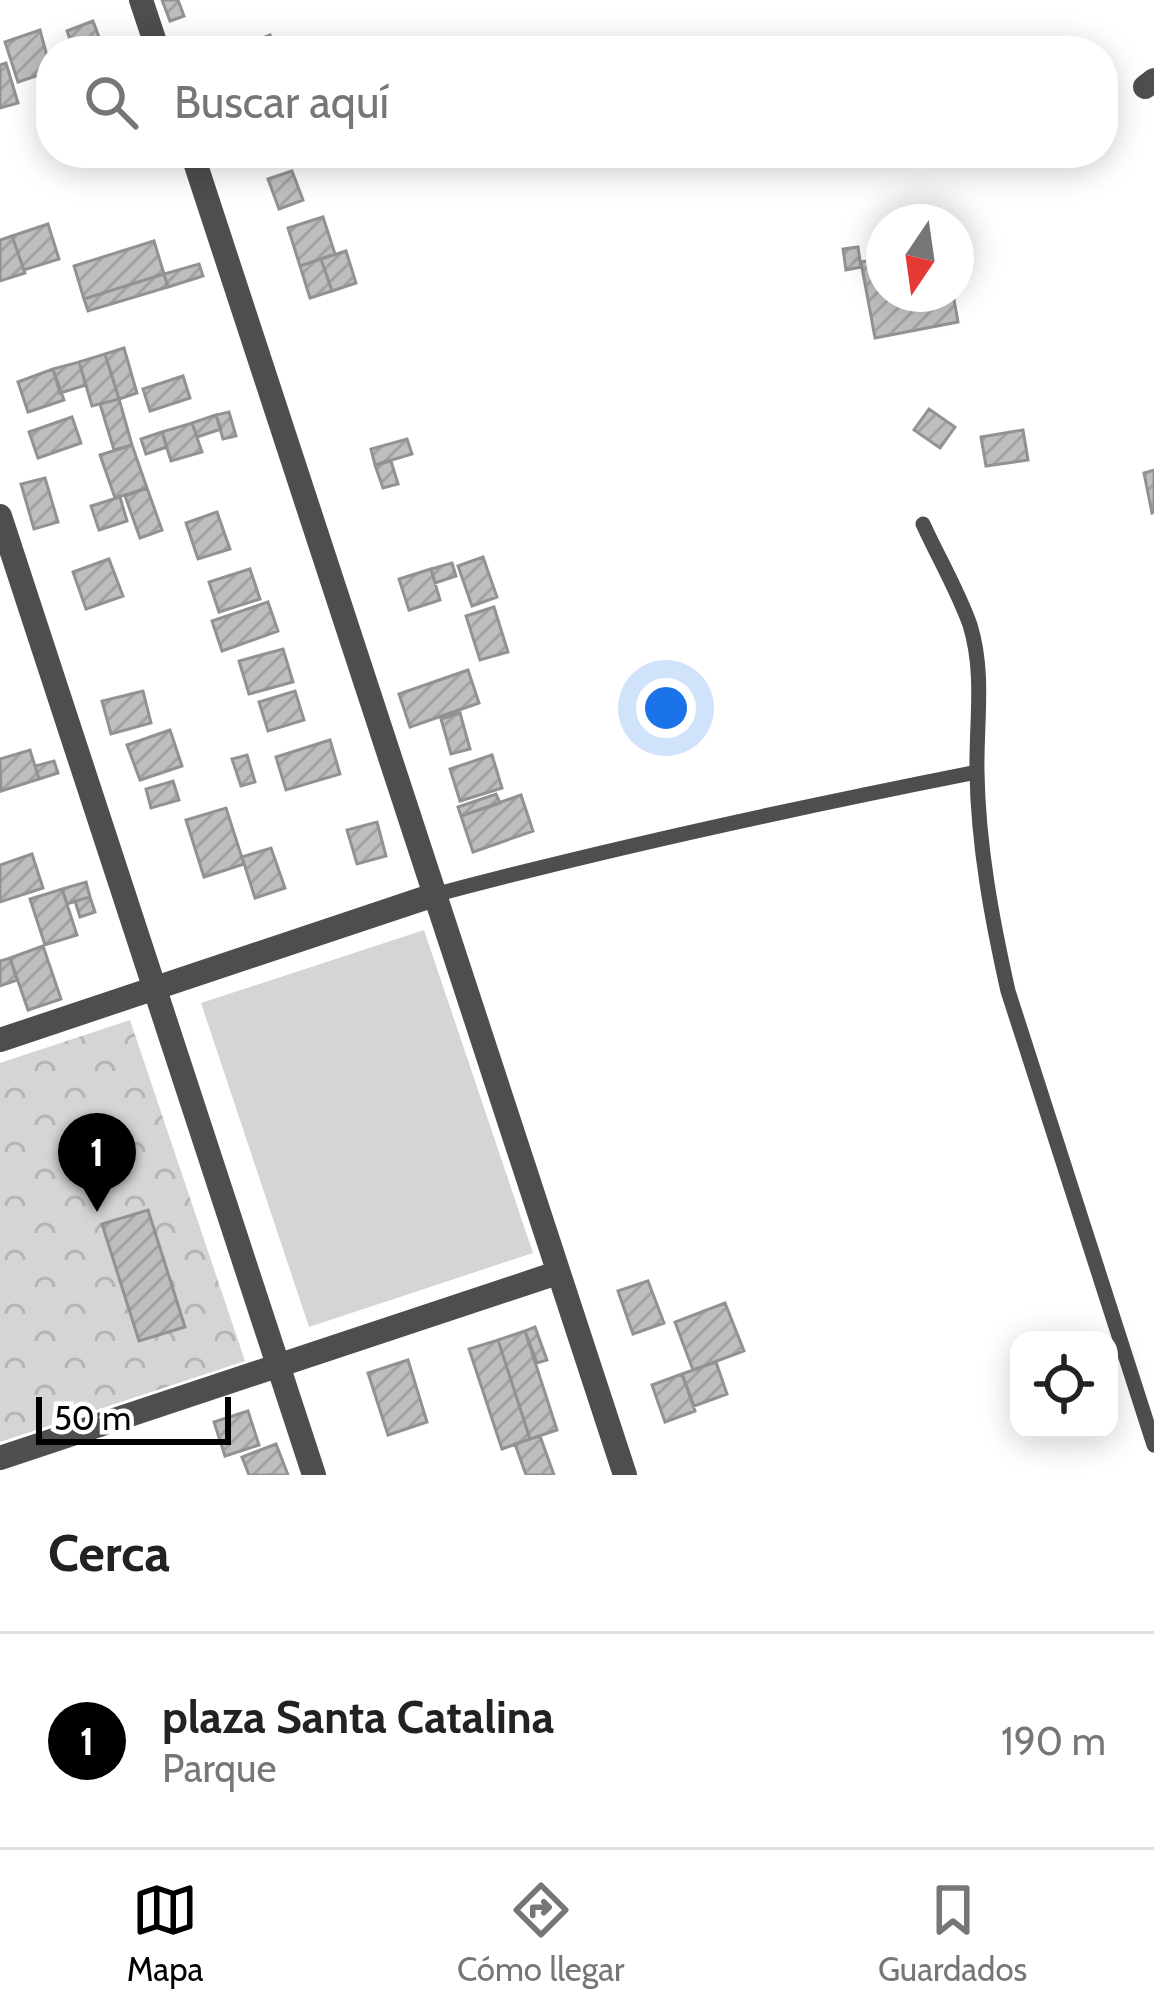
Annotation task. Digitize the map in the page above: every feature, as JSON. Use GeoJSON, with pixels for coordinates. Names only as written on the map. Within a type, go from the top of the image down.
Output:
{"type":"FeatureCollection","features":[{"type":"Feature","properties":{"kind":"street"},"geometry":{"type":"LineString","coordinates":[[141,0],[153,36]]}},
{"type":"Feature","properties":{"kind":"street"},"geometry":{"type":"LineString","coordinates":[[196,168],[625,1475]]}},
{"type":"Feature","properties":{"kind":"street"},"geometry":{"type":"LineString","coordinates":[[0,516],[314,1475]]}},
{"type":"Feature","properties":{"kind":"street"},"geometry":{"type":"LineString","coordinates":[[0,1040],[434,895]]}},
{"type":"Feature","properties":{"kind":"street"},"geometry":{"type":"LineString","coordinates":[[0,1458],[557,1274]]}},
{"type":"Feature","properties":{"kind":"lane"},"geometry":{"type":"LineString","coordinates":[[923,524],[970,627],[981,701],[977,772],[996,939],[1008,991],[1154,1445]]}},
{"type":"Feature","properties":{"kind":"lane"},"geometry":{"type":"LineString","coordinates":[[434,895],[762,814],[977,772]]}},
{"type":"Feature","properties":{"kind":"green space"},"geometry":{"type":"Polygon","coordinates":[[[424,930],[533,1253],[309,1327],[201,1003],[424,930]]]}},
{"type":"Feature","properties":{"kind":"green space"},"geometry":{"type":"Polygon","coordinates":[[[130,1020],[245,1361],[0,1442],[0,1063],[130,1020]]]}},
{"type":"Feature","properties":{"kind":"building"},"geometry":{"type":"Polygon","coordinates":[[[162,0],[178,0],[184,16],[170,21],[162,0]]]}},
{"type":"Feature","properties":{"kind":"building"},"geometry":{"type":"Polygon","coordinates":[[[93,21],[99,36],[69,36],[67,31],[93,21]]]}},
{"type":"Feature","properties":{"kind":"building"},"geometry":{"type":"Polygon","coordinates":[[[40,30],[36,76],[18,82],[5,42],[40,30]]]}},
{"type":"Feature","properties":{"kind":"building"},"geometry":{"type":"Polygon","coordinates":[[[6,63],[18,103],[0,108],[0,65],[6,63]]]}},
{"type":"Feature","properties":{"kind":"building"},"geometry":{"type":"Polygon","coordinates":[[[292,171],[303,200],[279,209],[268,179],[292,171]]]}},
{"type":"Feature","properties":{"kind":"building"},"geometry":{"type":"Polygon","coordinates":[[[323,217],[335,254],[300,266],[288,228],[323,217]]]}},
{"type":"Feature","properties":{"kind":"building"},"geometry":{"type":"Polygon","coordinates":[[[48,224],[59,259],[24,270],[12,236],[48,224]]]}},
{"type":"Feature","properties":{"kind":"building"},"geometry":{"type":"Polygon","coordinates":[[[12,236],[25,273],[0,281],[0,240],[12,236]]]}},
{"type":"Feature","properties":{"kind":"building"},"geometry":{"type":"Polygon","coordinates":[[[154,241],[164,274],[84,299],[74,266],[154,241]]]}},
{"type":"Feature","properties":{"kind":"building"},"geometry":{"type":"Polygon","coordinates":[[[858,247],[861,267],[846,270],[843,249],[858,247]]]}},
{"type":"Feature","properties":{"kind":"building"},"geometry":{"type":"Polygon","coordinates":[[[346,251],[356,283],[332,291],[321,259],[346,251]]]}},
{"type":"Feature","properties":{"kind":"building"},"geometry":{"type":"Polygon","coordinates":[[[321,259],[332,291],[310,298],[300,266],[321,259]]]}},
{"type":"Feature","properties":{"kind":"building"},"geometry":{"type":"Polygon","coordinates":[[[199,264],[203,276],[168,287],[164,274],[199,264]]]}},
{"type":"Feature","properties":{"kind":"building"},"geometry":{"type":"Polygon","coordinates":[[[164,274],[168,287],[88,311],[84,299],[164,274]]]}},
{"type":"Feature","properties":{"kind":"building"},"geometry":{"type":"Polygon","coordinates":[[[870,312],[956,312],[958,322],[875,338],[870,312]]]}},
{"type":"Feature","properties":{"kind":"building"},"geometry":{"type":"Polygon","coordinates":[[[124,348],[137,393],[119,399],[105,354],[124,348]]]}},
{"type":"Feature","properties":{"kind":"building"},"geometry":{"type":"Polygon","coordinates":[[[105,354],[119,399],[92,406],[79,362],[105,354]]]}},
{"type":"Feature","properties":{"kind":"building"},"geometry":{"type":"Polygon","coordinates":[[[79,362],[86,385],[60,393],[53,369],[79,362]]]}},
{"type":"Feature","properties":{"kind":"building"},"geometry":{"type":"Polygon","coordinates":[[[53,369],[64,400],[28,412],[18,382],[53,369]]]}},
{"type":"Feature","properties":{"kind":"building"},"geometry":{"type":"Polygon","coordinates":[[[183,376],[190,398],[150,411],[143,389],[183,376]]]}},
{"type":"Feature","properties":{"kind":"building"},"geometry":{"type":"Polygon","coordinates":[[[119,399],[132,445],[114,450],[100,404],[119,399]]]}},
{"type":"Feature","properties":{"kind":"building"},"geometry":{"type":"Polygon","coordinates":[[[929,409],[955,427],[940,448],[914,430],[929,409]]]}},
{"type":"Feature","properties":{"kind":"building"},"geometry":{"type":"Polygon","coordinates":[[[229,412],[236,436],[223,439],[216,415],[229,412]]]}},
{"type":"Feature","properties":{"kind":"building"},"geometry":{"type":"Polygon","coordinates":[[[216,415],[221,429],[197,437],[192,423],[216,415]]]}},
{"type":"Feature","properties":{"kind":"building"},"geometry":{"type":"Polygon","coordinates":[[[72,417],[81,443],[38,458],[29,432],[72,417]]]}},
{"type":"Feature","properties":{"kind":"building"},"geometry":{"type":"Polygon","coordinates":[[[192,423],[202,452],[171,461],[162,432],[192,423]]]}},
{"type":"Feature","properties":{"kind":"building"},"geometry":{"type":"Polygon","coordinates":[[[1023,430],[1028,460],[986,466],[981,437],[1023,430]]]}},
{"type":"Feature","properties":{"kind":"building"},"geometry":{"type":"Polygon","coordinates":[[[162,432],[167,447],[146,454],[141,439],[162,432]]]}},
{"type":"Feature","properties":{"kind":"building"},"geometry":{"type":"Polygon","coordinates":[[[407,439],[412,454],[375,465],[371,449],[407,439]]]}},
{"type":"Feature","properties":{"kind":"building"},"geometry":{"type":"Polygon","coordinates":[[[132,445],[147,488],[115,498],[100,455],[132,445]]]}},
{"type":"Feature","properties":{"kind":"building"},"geometry":{"type":"Polygon","coordinates":[[[391,461],[398,484],[383,488],[375,465],[391,461]]]}},
{"type":"Feature","properties":{"kind":"building"},"geometry":{"type":"Polygon","coordinates":[[[1154,470],[1154,512],[1152,513],[1144,473],[1154,470]]]}},
{"type":"Feature","properties":{"kind":"building"},"geometry":{"type":"Polygon","coordinates":[[[45,478],[58,522],[34,529],[21,484],[45,478]]]}},
{"type":"Feature","properties":{"kind":"building"},"geometry":{"type":"Polygon","coordinates":[[[147,488],[162,530],[140,538],[125,496],[147,488]]]}},
{"type":"Feature","properties":{"kind":"building"},"geometry":{"type":"Polygon","coordinates":[[[120,497],[127,521],[99,530],[91,506],[120,497]]]}},
{"type":"Feature","properties":{"kind":"building"},"geometry":{"type":"Polygon","coordinates":[[[217,512],[230,549],[198,559],[186,523],[217,512]]]}},
{"type":"Feature","properties":{"kind":"building"},"geometry":{"type":"Polygon","coordinates":[[[483,557],[497,597],[472,606],[458,566],[483,557]]]}},
{"type":"Feature","properties":{"kind":"building"},"geometry":{"type":"Polygon","coordinates":[[[109,559],[123,596],[86,609],[73,572],[109,559]]]}},
{"type":"Feature","properties":{"kind":"building"},"geometry":{"type":"Polygon","coordinates":[[[452,563],[456,576],[435,583],[431,569],[452,563]]]}},
{"type":"Feature","properties":{"kind":"building"},"geometry":{"type":"Polygon","coordinates":[[[250,569],[260,599],[219,612],[209,582],[250,569]]]}},
{"type":"Feature","properties":{"kind":"building"},"geometry":{"type":"Polygon","coordinates":[[[431,569],[440,600],[409,610],[399,579],[431,569]]]}},
{"type":"Feature","properties":{"kind":"building"},"geometry":{"type":"Polygon","coordinates":[[[268,602],[278,631],[222,651],[212,621],[268,602]]]}},
{"type":"Feature","properties":{"kind":"building"},"geometry":{"type":"Polygon","coordinates":[[[494,607],[508,652],[480,660],[466,616],[494,607]]]}},
{"type":"Feature","properties":{"kind":"building"},"geometry":{"type":"Polygon","coordinates":[[[283,649],[293,682],[249,694],[239,661],[283,649]]]}},
{"type":"Feature","properties":{"kind":"building"},"geometry":{"type":"Polygon","coordinates":[[[468,670],[479,703],[410,727],[399,694],[468,670]]]}},
{"type":"Feature","properties":{"kind":"building"},"geometry":{"type":"Polygon","coordinates":[[[143,691],[151,723],[111,734],[102,701],[143,691]]]}},
{"type":"Feature","properties":{"kind":"building"},"geometry":{"type":"Polygon","coordinates":[[[295,691],[304,720],[268,731],[259,702],[295,691]]]}},
{"type":"Feature","properties":{"kind":"building"},"geometry":{"type":"Polygon","coordinates":[[[460,713],[470,749],[451,754],[441,719],[460,713]]]}},
{"type":"Feature","properties":{"kind":"building"},"geometry":{"type":"Polygon","coordinates":[[[170,730],[182,766],[140,780],[127,745],[170,730]]]}},
{"type":"Feature","properties":{"kind":"building"},"geometry":{"type":"Polygon","coordinates":[[[330,740],[340,774],[286,790],[276,757],[330,740]]]}},
{"type":"Feature","properties":{"kind":"building"},"geometry":{"type":"Polygon","coordinates":[[[30,750],[39,779],[1,791],[0,759],[30,750]]]}},
{"type":"Feature","properties":{"kind":"building"},"geometry":{"type":"Polygon","coordinates":[[[247,755],[255,782],[241,786],[232,759],[247,755]]]}},
{"type":"Feature","properties":{"kind":"building"},"geometry":{"type":"Polygon","coordinates":[[[492,755],[502,788],[460,801],[450,769],[492,755]]]}},
{"type":"Feature","properties":{"kind":"building"},"geometry":{"type":"Polygon","coordinates":[[[54,761],[58,773],[39,779],[35,766],[54,761]]]}},
{"type":"Feature","properties":{"kind":"building"},"geometry":{"type":"Polygon","coordinates":[[[173,781],[179,800],[151,808],[146,789],[173,781]]]}},
{"type":"Feature","properties":{"kind":"building"},"geometry":{"type":"Polygon","coordinates":[[[496,794],[500,803],[461,816],[458,807],[496,794]]]}},
{"type":"Feature","properties":{"kind":"building"},"geometry":{"type":"Polygon","coordinates":[[[521,795],[533,831],[473,852],[461,816],[521,795]]]}},
{"type":"Feature","properties":{"kind":"building"},"geometry":{"type":"Polygon","coordinates":[[[226,808],[244,864],[204,877],[186,820],[226,808]]]}},
{"type":"Feature","properties":{"kind":"building"},"geometry":{"type":"Polygon","coordinates":[[[377,822],[386,856],[357,864],[347,830],[377,822]]]}},
{"type":"Feature","properties":{"kind":"building"},"geometry":{"type":"Polygon","coordinates":[[[271,848],[285,888],[255,898],[242,857],[271,848]]]}},
{"type":"Feature","properties":{"kind":"building"},"geometry":{"type":"Polygon","coordinates":[[[32,854],[43,888],[0,902],[0,865],[32,854]]]}},
{"type":"Feature","properties":{"kind":"building"},"geometry":{"type":"Polygon","coordinates":[[[86,882],[90,897],[67,904],[62,889],[86,882]]]}},
{"type":"Feature","properties":{"kind":"building"},"geometry":{"type":"Polygon","coordinates":[[[62,889],[77,935],[45,945],[30,899],[62,889]]]}},
{"type":"Feature","properties":{"kind":"building"},"geometry":{"type":"Polygon","coordinates":[[[90,897],[95,912],[80,917],[75,901],[90,897]]]}},
{"type":"Feature","properties":{"kind":"building"},"geometry":{"type":"Polygon","coordinates":[[[43,946],[61,999],[28,1010],[10,958],[43,946]]]}},
{"type":"Feature","properties":{"kind":"building"},"geometry":{"type":"Polygon","coordinates":[[[10,958],[17,980],[0,986],[0,961],[10,958]]]}},
{"type":"Feature","properties":{"kind":"building"},"geometry":{"type":"Polygon","coordinates":[[[148,1210],[185,1327],[139,1341],[102,1224],[148,1210]]]}},
{"type":"Feature","properties":{"kind":"building"},"geometry":{"type":"Polygon","coordinates":[[[648,1281],[664,1323],[633,1334],[618,1291],[648,1281]]]}},
{"type":"Feature","properties":{"kind":"building"},"geometry":{"type":"Polygon","coordinates":[[[725,1303],[744,1351],[693,1370],[675,1322],[725,1303]]]}},
{"type":"Feature","properties":{"kind":"building"},"geometry":{"type":"Polygon","coordinates":[[[535,1327],[547,1360],[537,1363],[525,1331],[535,1327]]]}},
{"type":"Feature","properties":{"kind":"building"},"geometry":{"type":"Polygon","coordinates":[[[525,1331],[557,1430],[530,1439],[498,1340],[525,1331]]]}},
{"type":"Feature","properties":{"kind":"building"},"geometry":{"type":"Polygon","coordinates":[[[498,1340],[530,1439],[502,1449],[469,1349],[498,1340]]]}},
{"type":"Feature","properties":{"kind":"building"},"geometry":{"type":"Polygon","coordinates":[[[408,1360],[427,1422],[388,1435],[368,1373],[408,1360]]]}},
{"type":"Feature","properties":{"kind":"building"},"geometry":{"type":"Polygon","coordinates":[[[716,1362],[727,1394],[694,1406],[682,1374],[716,1362]]]}},
{"type":"Feature","properties":{"kind":"building"},"geometry":{"type":"Polygon","coordinates":[[[682,1374],[695,1411],[665,1422],[652,1385],[682,1374]]]}},
{"type":"Feature","properties":{"kind":"building"},"geometry":{"type":"Polygon","coordinates":[[[248,1411],[259,1445],[225,1456],[214,1422],[248,1411]]]}},
{"type":"Feature","properties":{"kind":"building"},"geometry":{"type":"Polygon","coordinates":[[[540,1436],[554,1475],[526,1475],[515,1444],[540,1436]]]}},
{"type":"Feature","properties":{"kind":"building"},"geometry":{"type":"Polygon","coordinates":[[[276,1444],[288,1475],[249,1475],[242,1457],[276,1444]]]}},
{"type":"Feature","properties":{"kind":"place","name":"plaza Santa Catalina"},"geometry":{"type":"Point","coordinates":[97,1212]}}]}
